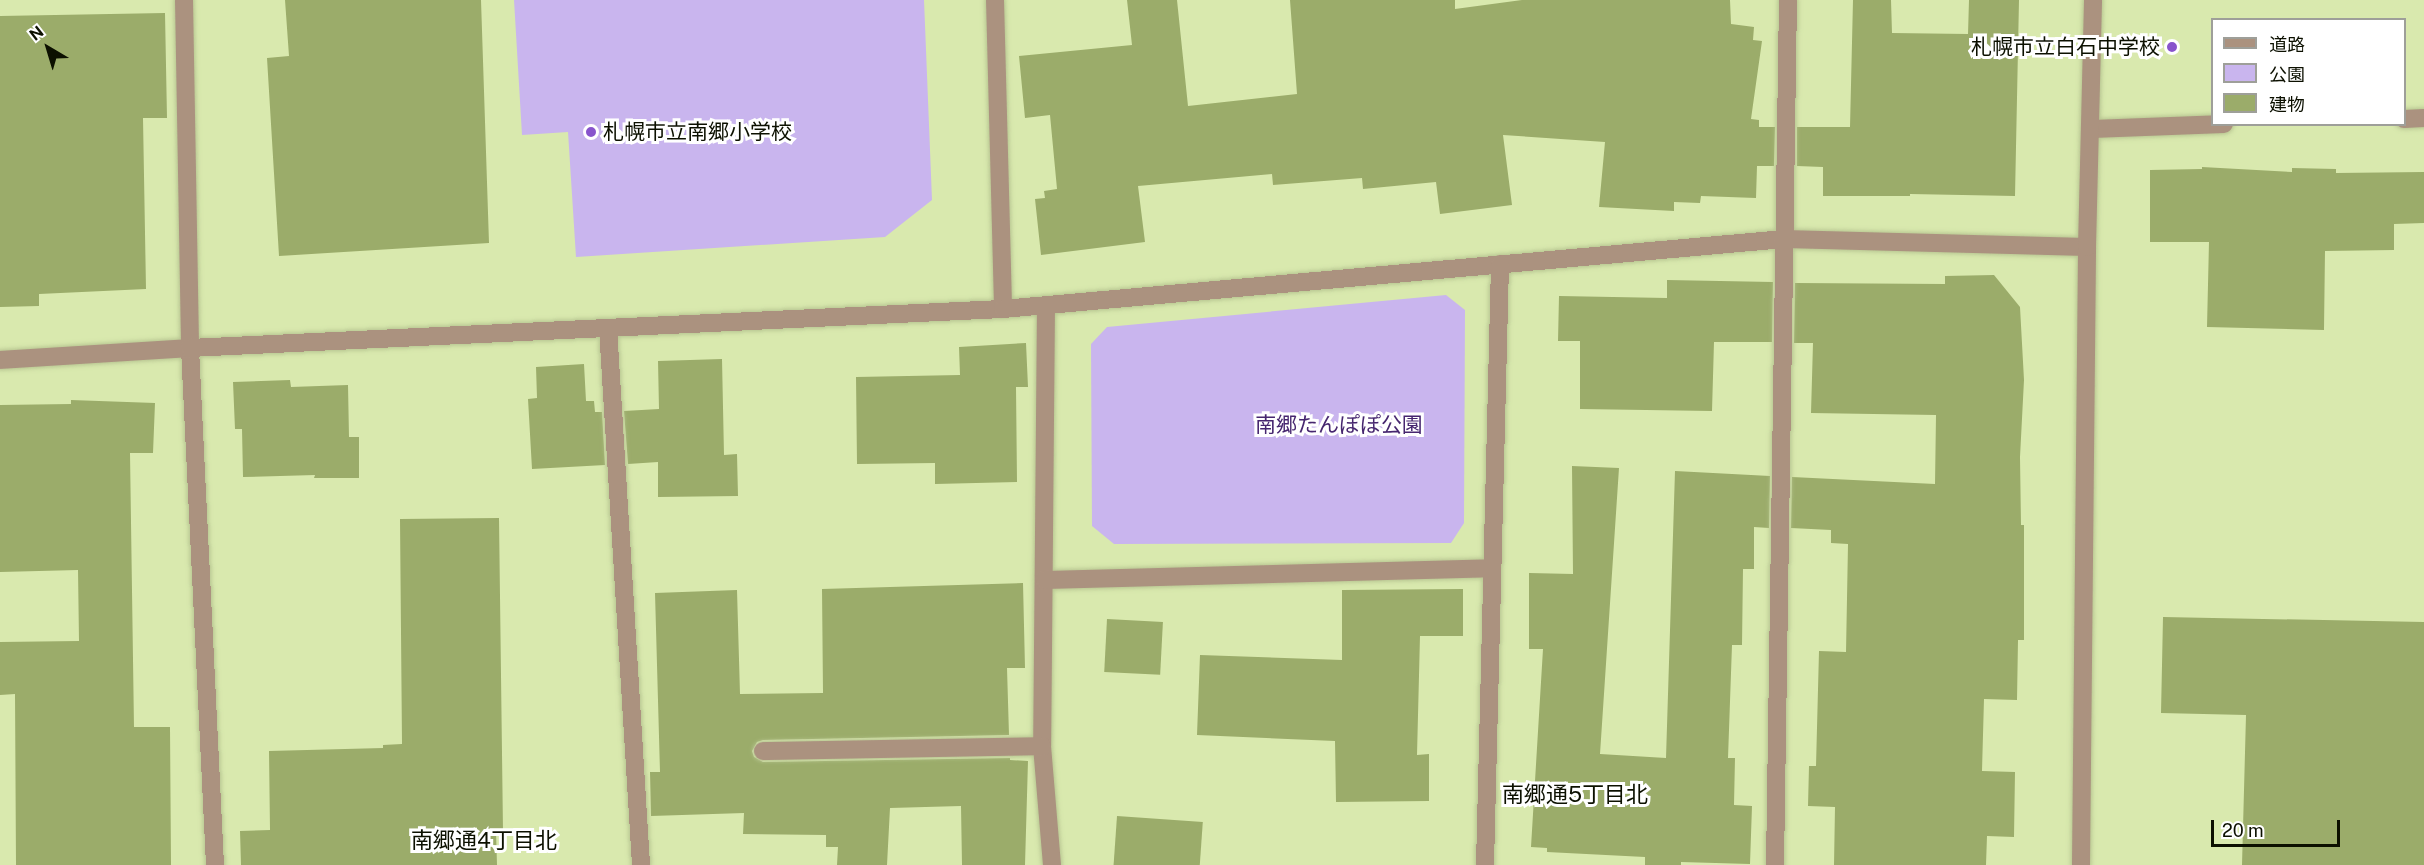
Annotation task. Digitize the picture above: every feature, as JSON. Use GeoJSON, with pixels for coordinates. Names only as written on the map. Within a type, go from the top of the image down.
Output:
{"type":"FeatureCollection","features":[{"type":"Feature","properties":{"kind":"street"},"geometry":{"type":"LineString","coordinates":[[184,0],[190,348],[215,865]]}},
{"type":"Feature","properties":{"kind":"street"},"geometry":{"type":"LineString","coordinates":[[995,0],[1003,309]]}},
{"type":"Feature","properties":{"kind":"street"},"geometry":{"type":"LineString","coordinates":[[1775,865],[1788,0]]}},
{"type":"Feature","properties":{"kind":"street"},"geometry":{"type":"LineString","coordinates":[[2081,865],[2087,247],[2092,129],[2093,0]]}},
{"type":"Feature","properties":{"kind":"street"},"geometry":{"type":"LineString","coordinates":[[2406,119],[2424,118]]}},
{"type":"Feature","properties":{"kind":"street"},"geometry":{"type":"LineString","coordinates":[[2092,129],[2211,124]]}},
{"type":"Feature","properties":{"kind":"street"},"geometry":{"type":"LineString","coordinates":[[0,360],[190,348],[1003,309],[1784,239],[2087,247]]}},
{"type":"Feature","properties":{"kind":"street"},"geometry":{"type":"LineString","coordinates":[[1485,865],[1500,264]]}},
{"type":"Feature","properties":{"kind":"street"},"geometry":{"type":"LineString","coordinates":[[1046,305],[1042,746],[1052,865]]}},
{"type":"Feature","properties":{"kind":"street"},"geometry":{"type":"LineString","coordinates":[[608,328],[641,865]]}},
{"type":"Feature","properties":{"kind":"street"},"geometry":{"type":"LineString","coordinates":[[1045,580],[1492,568]]}},
{"type":"Feature","properties":{"kind":"street"},"geometry":{"type":"LineString","coordinates":[[763,751],[1042,746]]}},
{"type":"Feature","properties":{"kind":"green space"},"geometry":{"type":"Polygon","coordinates":[[[514,0],[924,0],[932,200],[885,237],[576,257],[568,132],[522,135],[514,0]]]}},
{"type":"Feature","properties":{"kind":"green space","name":"南郷たんぽぽ公園"},"geometry":{"type":"Polygon","coordinates":[[[1446,295],[1465,310],[1464,523],[1451,543],[1114,544],[1092,526],[1091,344],[1107,327],[1446,295]]]}},
{"type":"Feature","properties":{"kind":"building"},"geometry":{"type":"Polygon","coordinates":[[[285,0],[481,0],[489,243],[279,256],[267,58],[289,56],[285,0]]]}},
{"type":"Feature","properties":{"kind":"building"},"geometry":{"type":"Polygon","coordinates":[[[1127,0],[1177,0],[1188,106],[1297,94],[1290,0],[1455,0],[1455,9],[1522,0],[1730,0],[1731,24],[1754,27],[1753,40],[1762,41],[1751,119],[1759,120],[1759,127],[1775,127],[1774,166],[1757,166],[1756,198],[1701,196],[1700,203],[1674,202],[1674,211],[1599,207],[1605,142],[1503,135],[1512,205],[1440,214],[1436,182],[1363,189],[1362,178],[1273,185],[1272,174],[1138,186],[1145,242],[1041,255],[1035,199],[1045,198],[1044,191],[1057,189],[1050,115],[1025,118],[1019,56],[1132,45],[1127,0]]]}},
{"type":"Feature","properties":{"kind":"building"},"geometry":{"type":"Polygon","coordinates":[[[1853,0],[1891,0],[1892,33],[1968,34],[1969,0],[2019,0],[2015,196],[1910,194],[1910,196],[1823,196],[1823,167],[1797,166],[1797,127],[1850,127],[1853,0]]]}},
{"type":"Feature","properties":{"kind":"building"},"geometry":{"type":"Polygon","coordinates":[[[165,13],[167,118],[143,118],[146,289],[39,294],[39,306],[0,307],[0,16],[165,13]]]}},
{"type":"Feature","properties":{"kind":"building"},"geometry":{"type":"Polygon","coordinates":[[[2202,167],[2292,172],[2292,168],[2336,169],[2336,173],[2424,172],[2424,223],[2394,224],[2394,250],[2325,251],[2324,330],[2207,327],[2209,242],[2150,242],[2150,170],[2202,169],[2202,167]]]}},
{"type":"Feature","properties":{"kind":"building"},"geometry":{"type":"Polygon","coordinates":[[[1994,275],[2020,307],[2024,380],[2020,457],[2021,525],[2024,525],[2024,640],[2018,640],[2017,700],[1984,699],[1982,771],[2015,772],[2014,837],[1987,836],[1986,865],[1834,865],[1835,807],[1808,806],[1809,766],[1816,766],[1819,651],[1846,652],[1848,544],[1831,543],[1831,530],[1791,528],[1792,477],[1935,484],[1936,415],[1811,413],[1813,343],[1794,343],[1795,283],[1945,284],[1945,276],[1994,275]]]}},
{"type":"Feature","properties":{"kind":"building"},"geometry":{"type":"Polygon","coordinates":[[[1667,280],[1773,282],[1772,342],[1714,342],[1712,411],[1580,409],[1580,341],[1558,341],[1559,296],[1667,298],[1667,280]]]}},
{"type":"Feature","properties":{"kind":"building"},"geometry":{"type":"Polygon","coordinates":[[[1026,343],[1028,387],[1016,387],[1017,482],[935,484],[935,463],[857,464],[856,377],[960,375],[959,347],[1026,343]]]}},
{"type":"Feature","properties":{"kind":"building"},"geometry":{"type":"Polygon","coordinates":[[[722,359],[724,455],[737,454],[738,496],[658,497],[658,462],[628,464],[624,411],[659,409],[658,361],[722,359]]]}},
{"type":"Feature","properties":{"kind":"building"},"geometry":{"type":"Polygon","coordinates":[[[584,364],[586,401],[594,401],[595,412],[602,412],[605,465],[532,469],[528,399],[537,398],[536,367],[584,364]]]}},
{"type":"Feature","properties":{"kind":"building"},"geometry":{"type":"Polygon","coordinates":[[[290,380],[291,387],[348,385],[349,437],[359,437],[359,478],[314,478],[315,475],[243,477],[242,429],[235,429],[233,382],[290,380]]]}},
{"type":"Feature","properties":{"kind":"building"},"geometry":{"type":"Polygon","coordinates":[[[71,400],[155,403],[153,453],[130,453],[134,727],[170,727],[171,865],[16,865],[15,694],[0,695],[0,642],[79,641],[78,570],[0,572],[0,405],[71,404],[71,400]]]}},
{"type":"Feature","properties":{"kind":"building"},"geometry":{"type":"Polygon","coordinates":[[[1572,466],[1619,468],[1600,754],[1666,758],[1675,471],[1770,476],[1769,528],[1754,527],[1754,569],[1743,569],[1742,645],[1732,645],[1728,758],[1735,758],[1734,805],[1752,806],[1750,864],[1681,862],[1681,865],[1645,865],[1645,857],[1547,852],[1547,848],[1531,847],[1543,649],[1529,649],[1529,573],[1573,574],[1572,466]]]}},
{"type":"Feature","properties":{"kind":"building"},"geometry":{"type":"Polygon","coordinates":[[[499,518],[503,831],[496,831],[497,865],[241,865],[240,831],[270,830],[269,751],[383,748],[383,745],[402,744],[400,519],[499,518]]]}},
{"type":"Feature","properties":{"kind":"building"},"geometry":{"type":"Polygon","coordinates":[[[1023,583],[1025,668],[1007,668],[1009,735],[763,740],[757,742],[752,751],[754,757],[763,762],[1010,758],[1010,760],[1028,761],[1025,865],[962,865],[961,806],[890,808],[887,865],[837,865],[838,847],[826,847],[826,835],[743,834],[744,813],[651,816],[650,772],[660,772],[655,593],[737,590],[740,694],[823,693],[822,589],[1023,583]]]}},
{"type":"Feature","properties":{"kind":"building"},"geometry":{"type":"Polygon","coordinates":[[[1463,589],[1463,636],[1420,636],[1417,755],[1429,754],[1429,801],[1336,802],[1335,741],[1197,735],[1200,655],[1342,660],[1342,590],[1463,589]]]}},
{"type":"Feature","properties":{"kind":"building"},"geometry":{"type":"Polygon","coordinates":[[[2163,617],[2424,622],[2424,865],[2242,865],[2246,715],[2161,713],[2163,617]]]}},
{"type":"Feature","properties":{"kind":"building"},"geometry":{"type":"Polygon","coordinates":[[[1107,619],[1163,622],[1160,675],[1104,672],[1107,619]]]}},
{"type":"Feature","properties":{"kind":"building"},"geometry":{"type":"Polygon","coordinates":[[[1117,816],[1203,822],[1200,865],[1114,865],[1117,816]]]}},
{"type":"Feature","properties":{"kind":"place","name":"札幌市立白石中学校"},"geometry":{"type":"Point","coordinates":[2172,47]}},
{"type":"Feature","properties":{"kind":"place","name":"札幌市立南郷小学校"},"geometry":{"type":"Point","coordinates":[591,132]}},
{"type":"Feature","properties":{"kind":"district","name":"南郷通5丁目北"},"geometry":{"type":"Point","coordinates":[1575,795]}},
{"type":"Feature","properties":{"kind":"district","name":"南郷通4丁目北"},"geometry":{"type":"Point","coordinates":[484,841]}}]}
